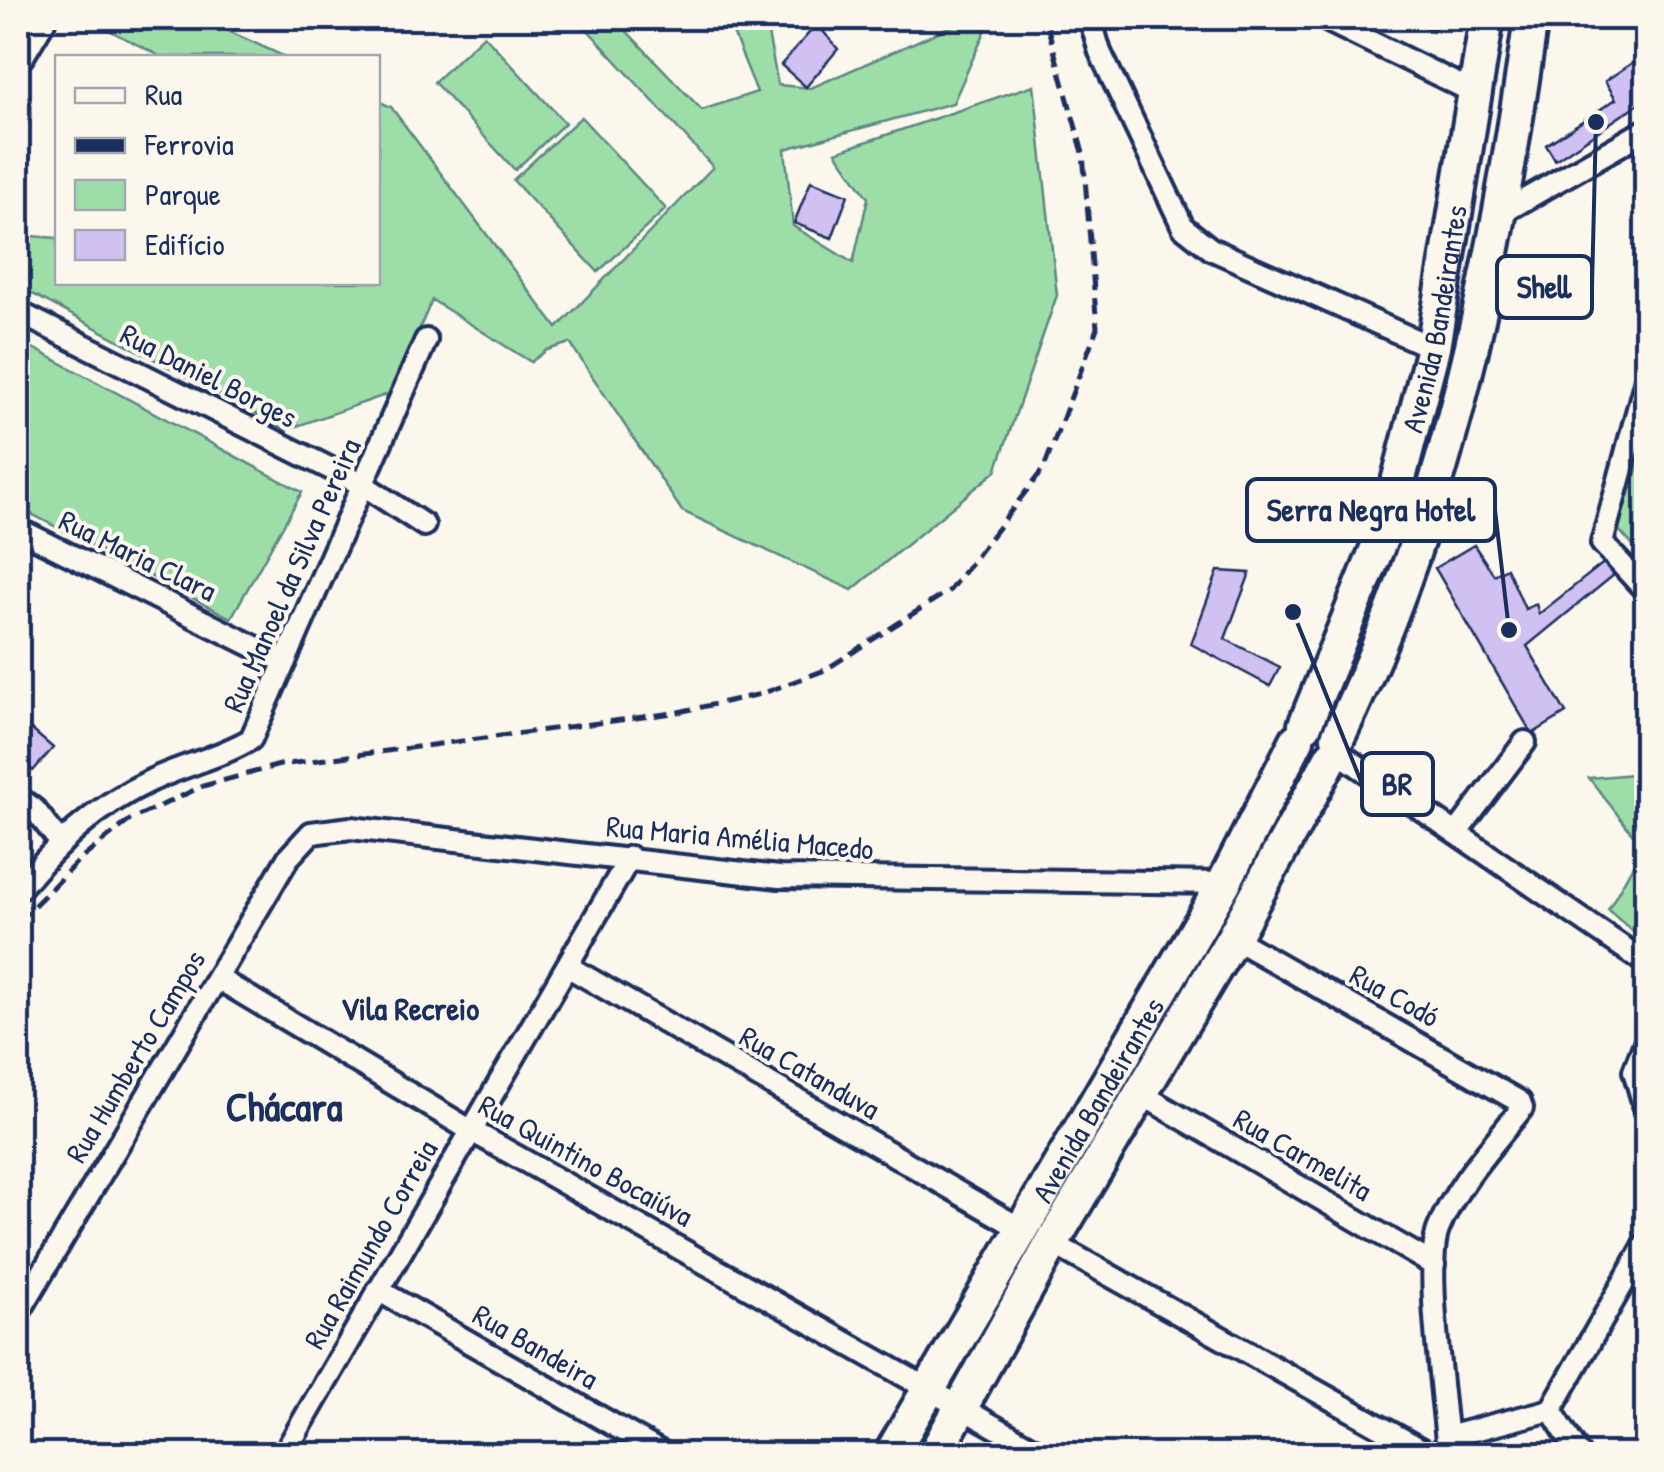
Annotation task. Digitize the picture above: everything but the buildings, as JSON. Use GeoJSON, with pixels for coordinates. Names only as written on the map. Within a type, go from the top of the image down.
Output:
{"type":"FeatureCollection","features":[{"type":"Feature","properties":{"kind":"main road"},"geometry":{"type":"LineString","coordinates":[[18,53],[39,18]]}},
{"type":"Feature","properties":{"kind":"main road"},"geometry":{"type":"LineString","coordinates":[[1478,18],[1475,93],[1516,118]]}},
{"type":"Feature","properties":{"kind":"main road","name":"Avenida Bandeirantes"},"geometry":{"type":"LineString","coordinates":[[934,1454],[962,1407],[1038,1236],[1301,732],[1387,524],[1434,348],[1488,18]]}},
{"type":"Feature","properties":{"kind":"main road","name":"Avenida Bandeirantes"},"geometry":{"type":"LineString","coordinates":[[891,1454],[929,1388],[1141,1094],[1233,938],[1336,748],[1363,687],[1424,516],[1463,378],[1500,214],[1533,25]]}},
{"type":"Feature","properties":{"kind":"main road"},"geometry":{"type":"LineString","coordinates":[[1301,732],[1325,721],[1336,748]]}},
{"type":"Feature","properties":{"kind":"street"},"geometry":{"type":"LineString","coordinates":[[1090,18],[1100,52],[1182,226],[1211,249],[1434,348]]}},
{"type":"Feature","properties":{"kind":"street"},"geometry":{"type":"LineString","coordinates":[[1322,18],[1475,93]]}},
{"type":"Feature","properties":{"kind":"street"},"geometry":{"type":"LineString","coordinates":[[1500,214],[1646,130]]}},
{"type":"Feature","properties":{"kind":"street","name":"Rua Daniel Borges"},"geometry":{"type":"LineString","coordinates":[[18,312],[365,486],[424,525]]}},
{"type":"Feature","properties":{"kind":"street","name":"Rua Manoel da Silva Pereira"},"geometry":{"type":"LineString","coordinates":[[18,890],[59,840],[89,816],[150,780],[251,739],[426,340]]}},
{"type":"Feature","properties":{"kind":"street"},"geometry":{"type":"LineString","coordinates":[[1646,379],[1602,543],[1646,591]]}},
{"type":"Feature","properties":{"kind":"street","name":"Rua Maria Clara"},"geometry":{"type":"LineString","coordinates":[[18,529],[285,662]]}},
{"type":"Feature","properties":{"kind":"street"},"geometry":{"type":"LineString","coordinates":[[1458,830],[1525,742]]}},
{"type":"Feature","properties":{"kind":"street"},"geometry":{"type":"LineString","coordinates":[[1336,748],[1646,963]]}},
{"type":"Feature","properties":{"kind":"street"},"geometry":{"type":"LineString","coordinates":[[18,797],[35,810],[59,840]]}},
{"type":"Feature","properties":{"kind":"street","name":"Rua Maria Amélia Macedo"},"geometry":{"type":"LineString","coordinates":[[311,833],[351,828],[778,876],[1224,883]]}},
{"type":"Feature","properties":{"kind":"street","name":"Rua Humberto Campos"},"geometry":{"type":"LineString","coordinates":[[18,1314],[288,858],[311,833]]}},
{"type":"Feature","properties":{"kind":"street","name":"Rua Raimundo Correia"},"geometry":{"type":"LineString","coordinates":[[284,1454],[630,857]]}},
{"type":"Feature","properties":{"kind":"street","name":"Rua Codó"},"geometry":{"type":"LineString","coordinates":[[1233,938],[1516,1097],[1522,1108],[1452,1203],[1437,1233],[1434,1265]]}},
{"type":"Feature","properties":{"kind":"street","name":"Rua Catanduva"},"geometry":{"type":"LineString","coordinates":[[567,966],[1038,1236],[1430,1454]]}},
{"type":"Feature","properties":{"kind":"street","name":"Rua Quintino Bocaiúva"},"geometry":{"type":"LineString","coordinates":[[217,978],[470,1130],[962,1407]]}},
{"type":"Feature","properties":{"kind":"street"},"geometry":{"type":"LineString","coordinates":[[1646,1040],[1634,1071],[1646,1112]]}},
{"type":"Feature","properties":{"kind":"street","name":"Rua Carmelita"},"geometry":{"type":"LineString","coordinates":[[1141,1094],[1434,1265]]}},
{"type":"Feature","properties":{"kind":"street"},"geometry":{"type":"LineString","coordinates":[[1434,1265],[1447,1446],[1552,1410],[1646,1243]]}},
{"type":"Feature","properties":{"kind":"street","name":"Rua Bandeira"},"geometry":{"type":"LineString","coordinates":[[378,1290],[664,1454]]}},
{"type":"Feature","properties":{"kind":"street"},"geometry":{"type":"LineString","coordinates":[[962,1407],[1043,1454]]}},
{"type":"Feature","properties":{"kind":"street"},"geometry":{"type":"LineString","coordinates":[[1552,1410],[1579,1454]]}},
{"type":"Feature","properties":{"kind":"green space"},"geometry":{"type":"Polygon","coordinates":[[[85,18],[200,18],[281,55],[158,55],[85,18]]]}},
{"type":"Feature","properties":{"kind":"green space"},"geometry":{"type":"Polygon","coordinates":[[[577,18],[614,18],[702,110],[757,92],[727,18],[765,18],[778,85],[811,88],[970,18],[991,18],[953,103],[785,149],[793,226],[853,263],[868,198],[836,152],[1034,85],[1057,295],[996,471],[852,590],[682,511],[570,343],[547,350],[531,362],[432,300],[391,393],[286,430],[18,286],[18,235],[55,238],[55,285],[380,285],[380,102],[391,107],[557,328],[713,167],[577,18]]]}},
{"type":"Feature","properties":{"kind":"green space"},"geometry":{"type":"Polygon","coordinates":[[[484,35],[565,123],[515,170],[434,82],[484,35]]]}},
{"type":"Feature","properties":{"kind":"green space"},"geometry":{"type":"Polygon","coordinates":[[[581,117],[666,209],[598,272],[513,180],[581,117]]]}},
{"type":"Feature","properties":{"kind":"green space"},"geometry":{"type":"Polygon","coordinates":[[[18,340],[302,492],[231,618],[18,507],[18,340]]]}},
{"type":"Feature","properties":{"kind":"green space"},"geometry":{"type":"Polygon","coordinates":[[[1646,443],[1646,560],[1617,528],[1646,443]]]}},
{"type":"Feature","properties":{"kind":"green space"},"geometry":{"type":"Polygon","coordinates":[[[1646,737],[1646,943],[1608,910],[1643,847],[1589,778],[1633,774],[1646,737]]]}},
{"type":"Feature","properties":{"kind":"railway"},"geometry":{"type":"LineString","coordinates":[[18,922],[77,862],[130,820],[203,786],[280,765],[674,713],[761,694],[825,670],[950,590],[1044,468],[1097,328],[1083,153],[1045,18]]}},
{"type":"Feature","properties":{"kind":"place","name":"Shell"},"geometry":{"type":"Point","coordinates":[1596,122]}},
{"type":"Feature","properties":{"kind":"place","name":"BR"},"geometry":{"type":"Point","coordinates":[1293,612]}},
{"type":"Feature","properties":{"kind":"place","name":"Serra Negra Hotel"},"geometry":{"type":"Point","coordinates":[1509,630]}},
{"type":"Feature","properties":{"kind":"district","name":"Vila Recreio"},"geometry":{"type":"Point","coordinates":[410,1008]}},
{"type":"Feature","properties":{"kind":"district","name":"Chácara"},"geometry":{"type":"Point","coordinates":[284,1106]}}]}
